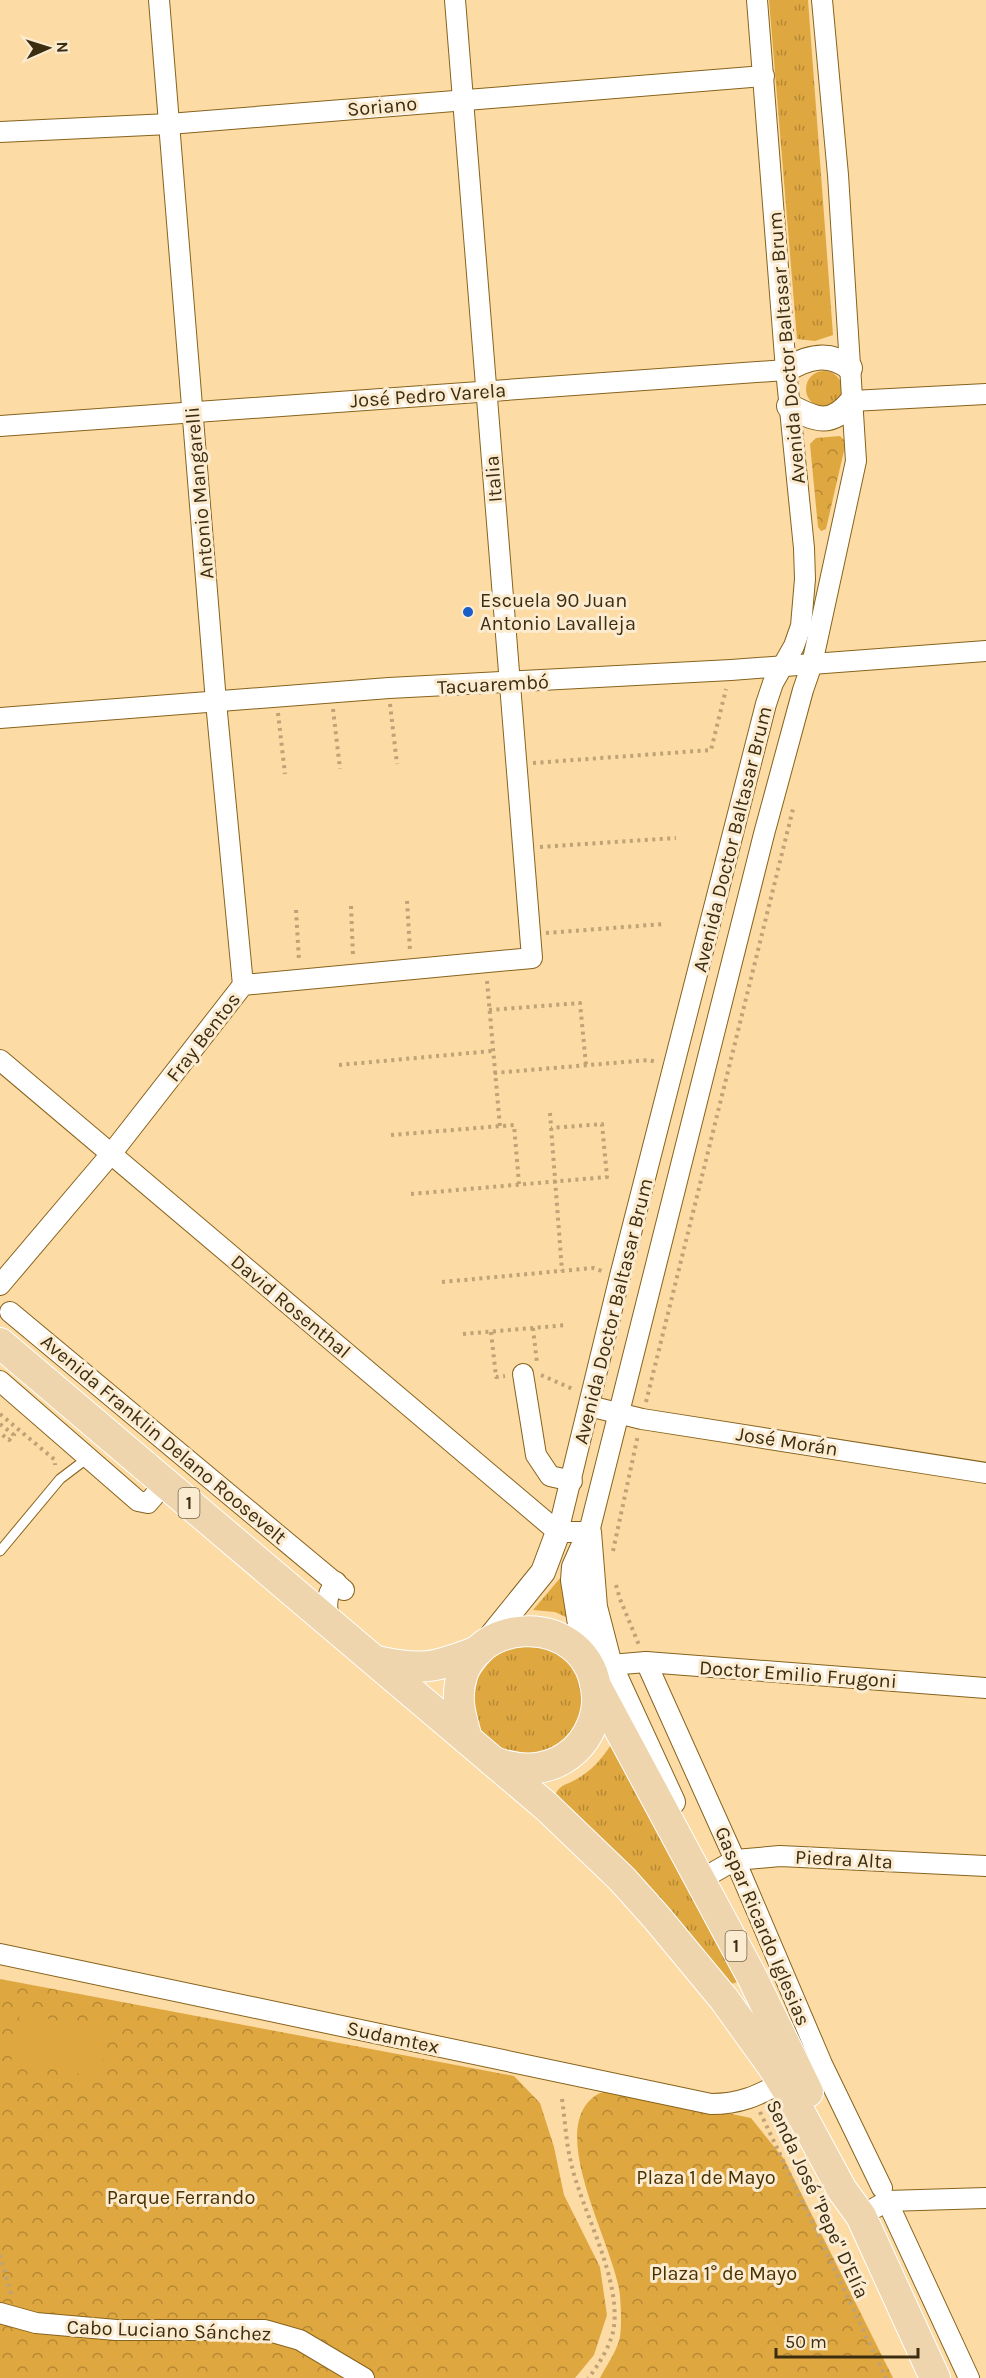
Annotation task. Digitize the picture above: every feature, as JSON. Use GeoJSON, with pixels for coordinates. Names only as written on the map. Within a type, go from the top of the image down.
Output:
{"type":"FeatureCollection","features":[{"type":"Feature","properties":{"kind":"main road","name":"Avenida Franklin Delano Roosevelt"},"geometry":{"type":"LineString","coordinates":[[1,1345],[108,1434],[157,1493],[236,1543],[547,1807],[622,1879],[724,1999],[801,2073]]}},
{"type":"Feature","properties":{"kind":"main road"},"geometry":{"type":"LineString","coordinates":[[467,1739],[460,1711],[460,1687],[468,1664],[480,1649],[495,1638],[510,1632],[534,1630],[549,1633],[576,1649],[597,1670],[597,1699],[593,1723],[582,1743],[557,1763],[534,1768],[512,1767],[494,1762]]}},
{"type":"Feature","properties":{"kind":"main road","name":"Avenida Franklin Delano Roosevelt"},"geometry":{"type":"LineString","coordinates":[[376,1661],[402,1667],[427,1668],[452,1662],[480,1649]]}},
{"type":"Feature","properties":{"kind":"main road","name":"Avenida Doctor Baltasar Brum"},"geometry":{"type":"LineString","coordinates":[[597,1670],[801,2073],[853,2187],[861,2216]]}},
{"type":"Feature","properties":{"kind":"main road"},"geometry":{"type":"LineString","coordinates":[[724,1999],[736,2001],[746,1996],[752,1986],[752,1975]]}},
{"type":"Feature","properties":{"kind":"main road","name":"1"},"geometry":{"type":"LineString","coordinates":[[861,2216],[935,2378]]}},
{"type":"Feature","properties":{"kind":"street","name":"Antonio Mangarelli"},"geometry":{"type":"LineString","coordinates":[[159,0],[216,702],[243,985]]}},
{"type":"Feature","properties":{"kind":"street","name":"Italia"},"geometry":{"type":"LineString","coordinates":[[455,0],[532,958]]}},
{"type":"Feature","properties":{"kind":"street","name":"Avenida Doctor Baltasar Brum"},"geometry":{"type":"LineString","coordinates":[[480,1649],[543,1572],[558,1532],[620,1276],[766,704],[794,646],[801,626],[806,579],[804,548],[789,406],[757,0]]}},
{"type":"Feature","properties":{"kind":"street","name":"Avenida Doctor Baltasar Brum"},"geometry":{"type":"LineString","coordinates":[[724,1923],[707,1876],[597,1670],[573,1580],[574,1567],[589,1532],[764,834],[812,664],[855,461],[838,175],[822,0]]}},
{"type":"Feature","properties":{"kind":"street","name":"Soriano"},"geometry":{"type":"LineString","coordinates":[[0,132],[169,124],[764,76]]}},
{"type":"Feature","properties":{"kind":"street","name":"José Pedro Varela"},"geometry":{"type":"LineString","coordinates":[[0,426],[786,370],[800,362],[830,357],[840,360],[850,368]]}},
{"type":"Feature","properties":{"kind":"street"},"geometry":{"type":"LineString","coordinates":[[789,406],[809,416],[823,419],[833,418],[843,413],[852,401],[986,394]]}},
{"type":"Feature","properties":{"kind":"street","name":"Tacuarembó"},"geometry":{"type":"LineString","coordinates":[[0,718],[389,688],[731,670],[986,651]]}},
{"type":"Feature","properties":{"kind":"street","name":"Fray Bentos"},"geometry":{"type":"LineString","coordinates":[[0,1285],[111,1154],[243,985],[532,958]]}},
{"type":"Feature","properties":{"kind":"street","name":"David Rosenthal"},"geometry":{"type":"LineString","coordinates":[[0,1060],[558,1532]]}},
{"type":"Feature","properties":{"kind":"street"},"geometry":{"type":"LineString","coordinates":[[0,1292],[10,1312],[10,1330],[1,1345]]}},
{"type":"Feature","properties":{"kind":"street","name":"Avenida Franklin Delano Roosevelt"},"geometry":{"type":"LineString","coordinates":[[10,1312],[340,1586],[328,1596],[326,1604],[334,1625]]}},
{"type":"Feature","properties":{"kind":"street"},"geometry":{"type":"LineString","coordinates":[[530,1373],[536,1455],[550,1476],[572,1481]]}},
{"type":"Feature","properties":{"kind":"street"},"geometry":{"type":"LineString","coordinates":[[0,1381],[138,1501],[157,1493]]}},
{"type":"Feature","properties":{"kind":"street","name":"José Morán"},"geometry":{"type":"LineString","coordinates":[[589,1406],[642,1419],[986,1473]]}},
{"type":"Feature","properties":{"kind":"street"},"geometry":{"type":"LineString","coordinates":[[89,1457],[128,1410]]}},
{"type":"Feature","properties":{"kind":"street"},"geometry":{"type":"LineString","coordinates":[[236,1543],[257,1517]]}},
{"type":"Feature","properties":{"kind":"street"},"geometry":{"type":"LineString","coordinates":[[558,1532],[589,1532]]}},
{"type":"Feature","properties":{"kind":"street"},"geometry":{"type":"LineString","coordinates":[[272,1573],[293,1546]]}},
{"type":"Feature","properties":{"kind":"street","name":"Doctor Emilio Frugoni"},"geometry":{"type":"LineString","coordinates":[[597,1670],[646,1662],[986,1688]]}},
{"type":"Feature","properties":{"kind":"street","name":"Gaspar Ricardo Iglesias"},"geometry":{"type":"LineString","coordinates":[[646,1662],[735,1860],[801,2073],[885,2195],[969,2378]]}},
{"type":"Feature","properties":{"kind":"street","name":"Piedra Alta"},"geometry":{"type":"LineString","coordinates":[[707,1876],[735,1860],[780,1856],[986,1866]]}},
{"type":"Feature","properties":{"kind":"street","name":"Sudamtex"},"geometry":{"type":"LineString","coordinates":[[0,1954],[711,2104],[730,2104],[753,2098],[801,2073]]}},
{"type":"Feature","properties":{"kind":"street"},"geometry":{"type":"LineString","coordinates":[[861,2216],[885,2195],[986,2198]]}},
{"type":"Feature","properties":{"kind":"street","name":"Cabo Luciano Sánchez"},"geometry":{"type":"LineString","coordinates":[[0,2313],[36,2323],[116,2330],[265,2330],[300,2340],[364,2378]]}},
{"type":"Feature","properties":{"kind":"street"},"geometry":{"type":"LineString","coordinates":[[912,2325],[940,2314]]}},
{"type":"Feature","properties":{"kind":"lane"},"geometry":{"type":"LineString","coordinates":[[0,1551],[60,1479],[89,1457]]}},
{"type":"Feature","properties":{"kind":"path"},"geometry":{"type":"LineString","coordinates":[[518,764],[711,750],[731,670]]}},
{"type":"Feature","properties":{"kind":"path"},"geometry":{"type":"LineString","coordinates":[[389,688],[397,764]]}},
{"type":"Feature","properties":{"kind":"path"},"geometry":{"type":"LineString","coordinates":[[332,693],[340,769]]}},
{"type":"Feature","properties":{"kind":"path"},"geometry":{"type":"LineString","coordinates":[[277,698],[285,774]]}},
{"type":"Feature","properties":{"kind":"path"},"geometry":{"type":"LineString","coordinates":[[613,1554],[642,1419],[794,805]]}},
{"type":"Feature","properties":{"kind":"path"},"geometry":{"type":"LineString","coordinates":[[524,848],[676,838]]}},
{"type":"Feature","properties":{"kind":"path"},"geometry":{"type":"LineString","coordinates":[[407,901],[411,969]]}},
{"type":"Feature","properties":{"kind":"path"},"geometry":{"type":"LineString","coordinates":[[351,906],[354,975]]}},
{"type":"Feature","properties":{"kind":"path"},"geometry":{"type":"LineString","coordinates":[[296,910],[301,980]]}},
{"type":"Feature","properties":{"kind":"path"},"geometry":{"type":"LineString","coordinates":[[530,934],[664,924]]}},
{"type":"Feature","properties":{"kind":"path"},"geometry":{"type":"LineString","coordinates":[[486,962],[500,1127]]}},
{"type":"Feature","properties":{"kind":"path"},"geometry":{"type":"LineString","coordinates":[[489,1010],[580,1003],[586,1065]]}},
{"type":"Feature","properties":{"kind":"path"},"geometry":{"type":"LineString","coordinates":[[339,1065],[492,1051]]}},
{"type":"Feature","properties":{"kind":"path"},"geometry":{"type":"LineString","coordinates":[[494,1073],[649,1060],[674,1068]]}},
{"type":"Feature","properties":{"kind":"path"},"geometry":{"type":"LineString","coordinates":[[550,1113],[562,1271]]}},
{"type":"Feature","properties":{"kind":"path"},"geometry":{"type":"LineString","coordinates":[[411,1194],[607,1177],[602,1124],[551,1128]]}},
{"type":"Feature","properties":{"kind":"path"},"geometry":{"type":"LineString","coordinates":[[391,1134],[514,1125],[519,1184]]}},
{"type":"Feature","properties":{"kind":"path"},"geometry":{"type":"LineString","coordinates":[[442,1282],[593,1268],[620,1276]]}},
{"type":"Feature","properties":{"kind":"path"},"geometry":{"type":"LineString","coordinates":[[463,1334],[567,1325]]}},
{"type":"Feature","properties":{"kind":"path"},"geometry":{"type":"LineString","coordinates":[[530,1373],[576,1391],[589,1406]]}},
{"type":"Feature","properties":{"kind":"path"},"geometry":{"type":"LineString","coordinates":[[0,1433],[9,1440],[14,1435],[0,1423],[2,1416],[53,1459]]}},
{"type":"Feature","properties":{"kind":"path"},"geometry":{"type":"LineString","coordinates":[[614,1576],[620,1599],[646,1662]]}},
{"type":"Feature","properties":{"kind":"path","name":"Senda José \"Pepe\" D'Elía"},"geometry":{"type":"LineString","coordinates":[[753,2098],[886,2378]]}},
{"type":"Feature","properties":{"kind":"path"},"geometry":{"type":"LineString","coordinates":[[562,2099],[571,2163],[612,2290],[615,2326],[598,2367],[588,2378]]}},
{"type":"Feature","properties":{"kind":"path"},"geometry":{"type":"LineString","coordinates":[[0,2255],[19,2318]]}},
{"type":"Feature","properties":{"kind":"green space"},"geometry":{"type":"Polygon","coordinates":[[[769,0],[808,0],[833,335],[815,341],[797,339],[769,0]]]}},
{"type":"Feature","properties":{"kind":"green space"},"geometry":{"type":"Polygon","coordinates":[[[824,371],[837,376],[842,389],[837,402],[824,407],[811,402],[806,389],[811,376],[824,371]]]}},
{"type":"Feature","properties":{"kind":"green space"},"geometry":{"type":"Polygon","coordinates":[[[840,436],[846,442],[826,529],[821,531],[818,527],[810,444],[816,438],[840,436]]]}},
{"type":"Feature","properties":{"kind":"green space"},"geometry":{"type":"Polygon","coordinates":[[[561,1577],[570,1619],[555,1612],[533,1610],[561,1577]]]}},
{"type":"Feature","properties":{"kind":"green space"},"geometry":{"type":"Polygon","coordinates":[[[516,1645],[554,1648],[582,1674],[583,1724],[545,1757],[507,1754],[486,1738],[479,1728],[473,1703],[478,1677],[493,1657],[516,1645]]]}},
{"type":"Feature","properties":{"kind":"green space"},"geometry":{"type":"Polygon","coordinates":[[[612,1743],[738,1982],[731,1984],[555,1796],[560,1788],[591,1769],[612,1743]]]}},
{"type":"Feature","properties":{"kind":"green space","name":"Parque Ferrando"},"geometry":{"type":"Polygon","coordinates":[[[0,1979],[514,2076],[540,2103],[554,2147],[564,2195],[600,2267],[607,2315],[594,2355],[575,2378],[0,2378],[0,1979]]]}},
{"type":"Feature","properties":{"kind":"green space"},"geometry":{"type":"Polygon","coordinates":[[[20,2014],[108,2029],[99,2077],[11,2062],[20,2014]]]}},
{"type":"Feature","properties":{"kind":"green space","name":"Plaza 1° de Mayo"},"geometry":{"type":"Polygon","coordinates":[[[621,2091],[751,2118],[784,2159],[893,2378],[600,2378],[619,2341],[620,2296],[616,2275],[586,2189],[579,2159],[577,2133],[583,2110],[598,2094],[621,2091]]]}},
{"type":"Feature","properties":{"kind":"place","name":"Escuela 90 Juan Antonio Lavalleja"},"geometry":{"type":"Point","coordinates":[468,612]}},
{"type":"Feature","properties":{"kind":"park label","name":"Plaza 1 de Mayo"},"geometry":{"type":"Point","coordinates":[706,2177]}}]}
